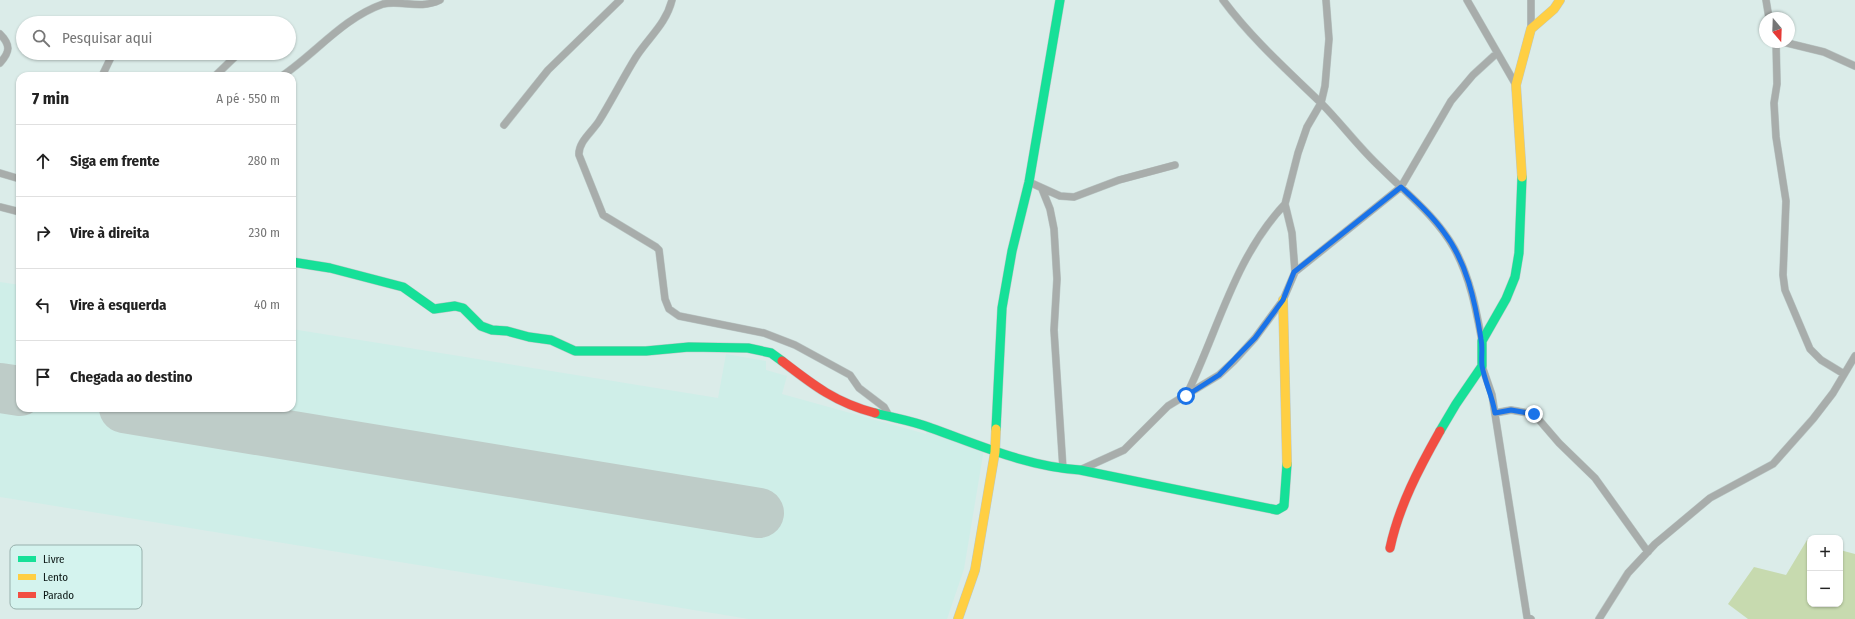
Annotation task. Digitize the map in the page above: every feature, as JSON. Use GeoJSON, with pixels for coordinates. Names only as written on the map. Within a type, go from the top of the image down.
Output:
{"type":"FeatureCollection","features":[{"type":"Feature","properties":{"kind":"street"},"geometry":{"type":"LineString","coordinates":[[288,72],[351,20],[380,5],[392,2],[421,5],[440,0]]}},
{"type":"Feature","properties":{"kind":"street"},"geometry":{"type":"LineString","coordinates":[[504,125],[548,70],[620,0]]}},
{"type":"Feature","properties":{"kind":"street"},"geometry":{"type":"LineString","coordinates":[[672,0],[669,11],[659,28],[637,56],[598,122],[580,146],[579,155],[600,211],[612,222],[656,247],[660,255],[665,299],[669,309],[679,316],[764,333],[795,345],[850,375],[860,388],[884,407],[889,416]]}},
{"type":"Feature","properties":{"kind":"street"},"geometry":{"type":"LineString","coordinates":[[958,619],[975,570],[995,452],[1002,308],[1012,251],[1029,182],[1060,0]]}},
{"type":"Feature","properties":{"kind":"street"},"geometry":{"type":"LineString","coordinates":[[1223,0],[1241,24],[1279,64],[1321,103],[1380,168],[1428,212],[1444,232],[1455,250],[1473,291],[1482,341],[1482,366],[1492,395],[1527,617],[1531,619]]}},
{"type":"Feature","properties":{"kind":"street"},"geometry":{"type":"LineString","coordinates":[[1080,470],[1124,450],[1168,406],[1219,375],[1255,338],[1283,300],[1294,272],[1292,233],[1285,204],[1298,153],[1307,127],[1321,103],[1325,86],[1328,39],[1326,0]]}},
{"type":"Feature","properties":{"kind":"street"},"geometry":{"type":"LineString","coordinates":[[1467,0],[1516,85]]}},
{"type":"Feature","properties":{"kind":"street"},"geometry":{"type":"LineString","coordinates":[[1482,341],[1506,299],[1515,276],[1519,253],[1522,170],[1516,85],[1530,29],[1531,0]]}},
{"type":"Feature","properties":{"kind":"street"},"geometry":{"type":"LineString","coordinates":[[1530,29],[1554,9],[1560,0]]}},
{"type":"Feature","properties":{"kind":"street"},"geometry":{"type":"LineString","coordinates":[[1766,0],[1768,12]]}},
{"type":"Feature","properties":{"kind":"street"},"geometry":{"type":"LineString","coordinates":[[0,34],[7,40],[9,51],[0,63]]}},
{"type":"Feature","properties":{"kind":"street"},"geometry":{"type":"LineString","coordinates":[[1795,45],[1824,52],[1855,66]]}},
{"type":"Feature","properties":{"kind":"street"},"geometry":{"type":"LineString","coordinates":[[1776,48],[1777,84],[1774,103],[1776,137],[1786,202],[1783,275],[1785,290],[1810,349],[1821,360],[1844,374]]}},
{"type":"Feature","properties":{"kind":"street"},"geometry":{"type":"LineString","coordinates":[[1294,272],[1401,187],[1452,101],[1472,75],[1497,53]]}},
{"type":"Feature","properties":{"kind":"street"},"geometry":{"type":"LineString","coordinates":[[104,72],[110,60]]}},
{"type":"Feature","properties":{"kind":"street"},"geometry":{"type":"LineString","coordinates":[[219,72],[232,60]]}},
{"type":"Feature","properties":{"kind":"street"},"geometry":{"type":"LineString","coordinates":[[1029,182],[1060,196],[1074,197],[1120,180],[1175,165]]}},
{"type":"Feature","properties":{"kind":"street"},"geometry":{"type":"LineString","coordinates":[[0,173],[16,179]]}},
{"type":"Feature","properties":{"kind":"street"},"geometry":{"type":"LineString","coordinates":[[1042,189],[1050,209],[1054,229],[1057,279],[1055,351],[1063,469]]}},
{"type":"Feature","properties":{"kind":"street"},"geometry":{"type":"LineString","coordinates":[[1186,396],[1202,364],[1233,285],[1253,244],[1271,218],[1285,204]]}},
{"type":"Feature","properties":{"kind":"street"},"geometry":{"type":"LineString","coordinates":[[0,208],[16,211]]}},
{"type":"Feature","properties":{"kind":"street"},"geometry":{"type":"LineString","coordinates":[[296,263],[330,268],[403,287],[434,309],[455,306],[463,308],[482,326],[492,330],[508,331],[529,337],[551,340],[575,351],[646,351],[689,347],[722,347],[748,348],[771,353],[822,390],[857,408],[942,432],[995,452],[1063,469],[1080,470],[1277,510],[1281,509],[1285,502],[1287,480],[1283,300]]}},
{"type":"Feature","properties":{"kind":"street"},"geometry":{"type":"LineString","coordinates":[[1599,619],[1628,572],[1648,552],[1710,498],[1773,464],[1813,419],[1855,356]]}},
{"type":"Feature","properties":{"kind":"street"},"geometry":{"type":"LineString","coordinates":[[1390,548],[1395,524],[1420,467],[1456,404],[1482,366]]}},
{"type":"Feature","properties":{"kind":"street"},"geometry":{"type":"LineString","coordinates":[[1495,413],[1511,410],[1534,414],[1559,443],[1595,478],[1648,552]]}},
{"type":"Feature","properties":{"kind":"shaded area"},"geometry":{"type":"Polygon","coordinates":[[[0,282],[16,284],[16,412],[296,412],[296,330],[718,398],[726,354],[766,361],[766,370],[787,376],[782,394],[926,434],[928,429],[984,449],[964,569],[947,619],[749,619],[0,497],[0,282]]]}},
{"type":"Feature","properties":{"kind":"green space"},"geometry":{"type":"Polygon","coordinates":[[[1807,540],[1807,607],[1843,607],[1843,551],[1855,554],[1855,619],[1748,619],[1728,604],[1754,567],[1786,575],[1807,540]]]}},
{"type":"Feature","properties":{"kind":"runway"},"geometry":{"type":"LineString","coordinates":[[0,388],[16,390]]}},
{"type":"Feature","properties":{"kind":"runway"},"geometry":{"type":"LineString","coordinates":[[148,412],[759,513]]}},
{"type":"Feature","properties":{"kind":"traffic: fast"},"geometry":{"type":"LineString","coordinates":[[996,429],[1002,308],[1012,251],[1029,182],[1060,0]]}},
{"type":"Feature","properties":{"kind":"traffic: fast"},"geometry":{"type":"LineString","coordinates":[[1440,431],[1456,404],[1482,366],[1482,341],[1506,299],[1515,277],[1519,253],[1522,177]]}},
{"type":"Feature","properties":{"kind":"traffic: fast"},"geometry":{"type":"LineString","coordinates":[[296,263],[330,268],[403,287],[434,309],[455,306],[463,308],[481,326],[492,330],[507,331],[529,337],[551,340],[575,351],[646,351],[689,347],[748,348],[771,353],[782,361]]}},
{"type":"Feature","properties":{"kind":"traffic: fast"},"geometry":{"type":"LineString","coordinates":[[875,413],[917,423],[1004,454],[1042,465],[1080,470],[1277,510],[1284,506],[1287,464]]}},
{"type":"Feature","properties":{"kind":"traffic: slow"},"geometry":{"type":"LineString","coordinates":[[1522,177],[1516,85],[1531,29],[1554,9],[1560,0]]}},
{"type":"Feature","properties":{"kind":"traffic: slow"},"geometry":{"type":"LineString","coordinates":[[1283,300],[1287,464]]}},
{"type":"Feature","properties":{"kind":"traffic: slow"},"geometry":{"type":"LineString","coordinates":[[958,619],[975,570],[995,452],[996,429]]}},
{"type":"Feature","properties":{"kind":"traffic: jam"},"geometry":{"type":"LineString","coordinates":[[782,361],[804,378],[826,392],[848,404],[875,413]]}},
{"type":"Feature","properties":{"kind":"traffic: jam"},"geometry":{"type":"LineString","coordinates":[[1390,548],[1404,502],[1440,431]]}},
{"type":"Feature","properties":{"kind":"route"},"geometry":{"type":"LineString","coordinates":[[1186,396],[1219,375],[1255,338],[1283,300],[1294,272],[1380,206],[1401,187],[1428,212],[1444,232],[1455,250],[1473,291],[1482,341],[1482,366],[1492,395],[1495,413],[1511,410],[1534,414]]}}]}
